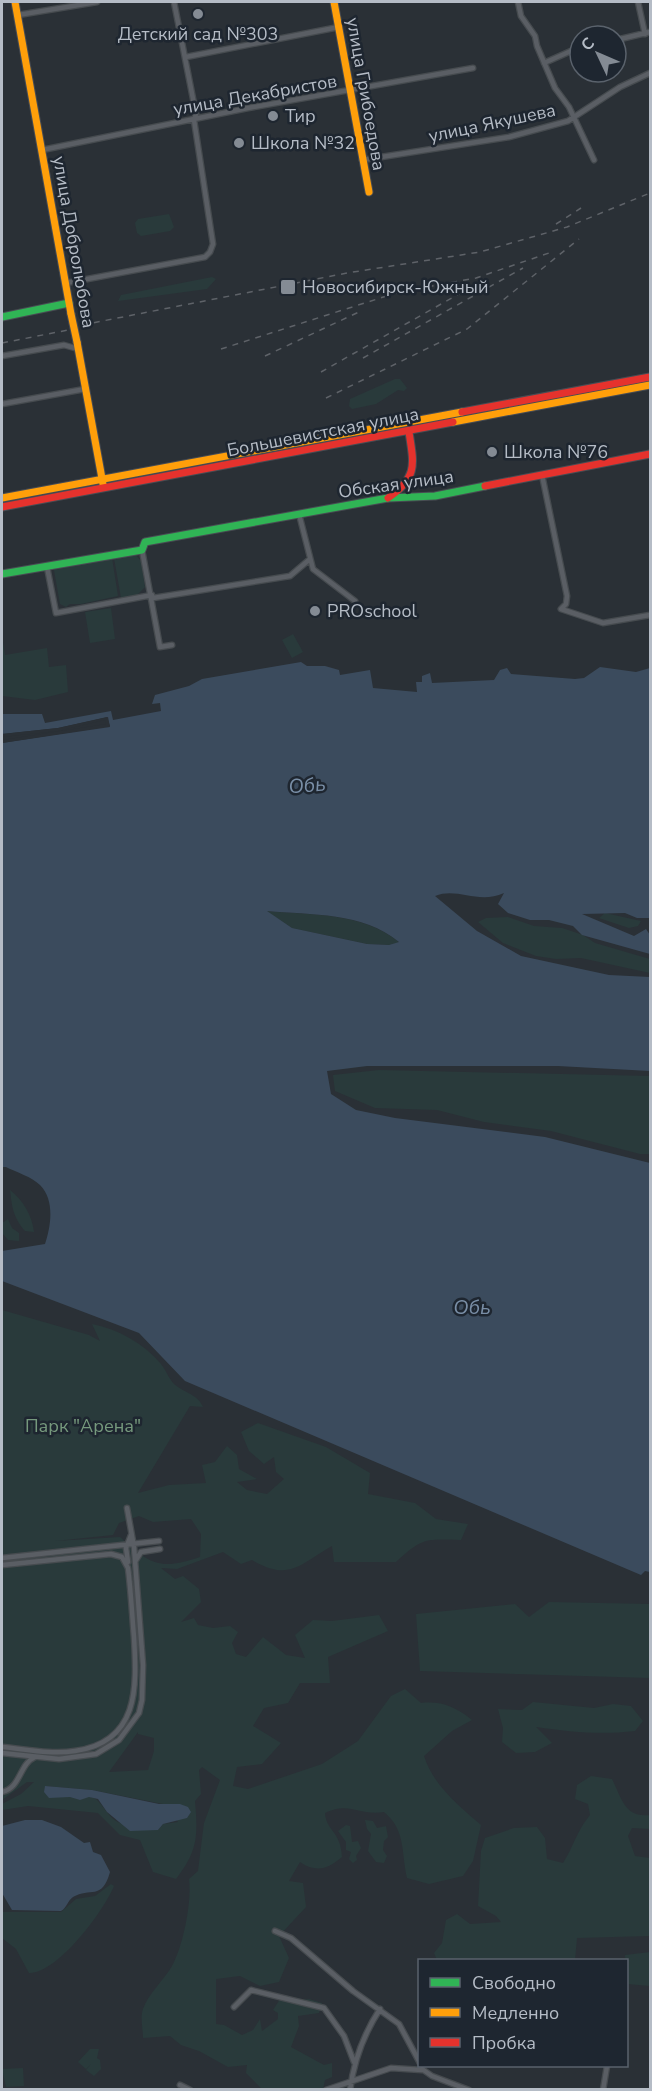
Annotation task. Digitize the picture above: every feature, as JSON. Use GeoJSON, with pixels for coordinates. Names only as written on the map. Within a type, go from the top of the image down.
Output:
{"type":"FeatureCollection","features":[{"type":"Feature","properties":{"kind":"main road","name":"улица Добролюбова"},"geometry":{"type":"LineString","coordinates":[[15,2],[104,488]]}},
{"type":"Feature","properties":{"kind":"main road","name":"улица Грибоедова"},"geometry":{"type":"LineString","coordinates":[[334,2],[369,192]]}},
{"type":"Feature","properties":{"kind":"main road"},"geometry":{"type":"LineString","coordinates":[[2,316],[69,303]]}},
{"type":"Feature","properties":{"kind":"main road","name":"Большевистская улица"},"geometry":{"type":"LineString","coordinates":[[2,498],[651,377]]}},
{"type":"Feature","properties":{"kind":"main road","name":"Большевистская улица"},"geometry":{"type":"LineString","coordinates":[[2,507],[651,385]]}},
{"type":"Feature","properties":{"kind":"main road"},"geometry":{"type":"LineString","coordinates":[[388,498],[406,486],[413,472],[409,432]]}},
{"type":"Feature","properties":{"kind":"main road","name":"Обская улица"},"geometry":{"type":"LineString","coordinates":[[2,574],[46,567],[299,514],[388,498],[435,496],[651,454]]}},
{"type":"Feature","properties":{"kind":"street"},"geometry":{"type":"LineString","coordinates":[[18,15],[97,2]]}},
{"type":"Feature","properties":{"kind":"street"},"geometry":{"type":"LineString","coordinates":[[66,283],[205,257],[210,252],[213,244],[194,120],[196,114],[174,2]]}},
{"type":"Feature","properties":{"kind":"street"},"geometry":{"type":"LineString","coordinates":[[518,2],[521,16],[535,36],[544,63],[594,160]]}},
{"type":"Feature","properties":{"kind":"street"},"geometry":{"type":"LineString","coordinates":[[628,37],[648,33],[638,2]]}},
{"type":"Feature","properties":{"kind":"street"},"geometry":{"type":"LineString","coordinates":[[186,57],[339,27]]}},
{"type":"Feature","properties":{"kind":"street"},"geometry":{"type":"LineString","coordinates":[[544,63],[568,52]]}},
{"type":"Feature","properties":{"kind":"street","name":"улица Декабристов"},"geometry":{"type":"LineString","coordinates":[[42,150],[473,68]]}},
{"type":"Feature","properties":{"kind":"street","name":"улица Якушева"},"geometry":{"type":"LineString","coordinates":[[362,160],[507,138],[574,118],[618,89],[651,72]]}},
{"type":"Feature","properties":{"kind":"street"},"geometry":{"type":"LineString","coordinates":[[2,356],[64,345],[77,346]]}},
{"type":"Feature","properties":{"kind":"street"},"geometry":{"type":"LineString","coordinates":[[2,404],[85,390]]}},
{"type":"Feature","properties":{"kind":"street"},"geometry":{"type":"LineString","coordinates":[[542,475],[567,596],[566,604],[561,609],[599,622],[651,615]]}},
{"type":"Feature","properties":{"kind":"street"},"geometry":{"type":"LineString","coordinates":[[299,514],[310,559],[317,574],[355,601]]}},
{"type":"Feature","properties":{"kind":"street"},"geometry":{"type":"LineString","coordinates":[[143,546],[160,647],[172,645]]}},
{"type":"Feature","properties":{"kind":"street"},"geometry":{"type":"LineString","coordinates":[[46,567],[56,613],[290,576],[310,559]]}},
{"type":"Feature","properties":{"kind":"street"},"geometry":{"type":"LineString","coordinates":[[2,1747],[59,1752],[93,1747],[115,1735],[132,1707],[136,1665],[128,1568],[130,1535],[127,1508]]}},
{"type":"Feature","properties":{"kind":"street"},"geometry":{"type":"LineString","coordinates":[[130,1535],[137,1541],[145,1543]]}},
{"type":"Feature","properties":{"kind":"street"},"geometry":{"type":"LineString","coordinates":[[2,1558],[117,1546],[125,1543],[130,1535]]}},
{"type":"Feature","properties":{"kind":"street"},"geometry":{"type":"LineString","coordinates":[[2,1565],[116,1554],[145,1543],[159,1541]]}},
{"type":"Feature","properties":{"kind":"street"},"geometry":{"type":"LineString","coordinates":[[117,1546],[130,1549],[160,1549]]}},
{"type":"Feature","properties":{"kind":"street"},"geometry":{"type":"LineString","coordinates":[[130,1549],[135,1563]]}},
{"type":"Feature","properties":{"kind":"street"},"geometry":{"type":"LineString","coordinates":[[2,1754],[59,1759],[96,1754],[119,1740],[129,1729],[142,1700],[143,1665],[135,1563],[136,1557],[145,1550]]}},
{"type":"Feature","properties":{"kind":"street"},"geometry":{"type":"LineString","coordinates":[[116,1554],[122,1557],[128,1568]]}},
{"type":"Feature","properties":{"kind":"street"},"geometry":{"type":"LineString","coordinates":[[13,1557],[14,1564]]}},
{"type":"Feature","properties":{"kind":"street"},"geometry":{"type":"LineString","coordinates":[[131,1601],[138,1600]]}},
{"type":"Feature","properties":{"kind":"street"},"geometry":{"type":"LineString","coordinates":[[136,1665],[143,1665]]}},
{"type":"Feature","properties":{"kind":"street"},"geometry":{"type":"LineString","coordinates":[[17,1749],[23,1770]]}},
{"type":"Feature","properties":{"kind":"street"},"geometry":{"type":"LineString","coordinates":[[59,1752],[59,1759]]}},
{"type":"Feature","properties":{"kind":"street"},"geometry":{"type":"LineString","coordinates":[[2,1792],[15,1784],[30,1760],[36,1757]]}},
{"type":"Feature","properties":{"kind":"street"},"geometry":{"type":"LineString","coordinates":[[274,1931],[291,1938],[353,1991],[399,2024],[418,2060]]}},
{"type":"Feature","properties":{"kind":"street"},"geometry":{"type":"LineString","coordinates":[[234,2007],[251,1990],[324,2007],[345,2036],[354,2062]]}},
{"type":"Feature","properties":{"kind":"street"},"geometry":{"type":"LineString","coordinates":[[350,2090],[354,2062],[369,2026],[380,2010]]}},
{"type":"Feature","properties":{"kind":"street"},"geometry":{"type":"LineString","coordinates":[[326,2090],[391,2068],[418,2066]]}},
{"type":"Feature","properties":{"kind":"street"},"geometry":{"type":"LineString","coordinates":[[422,2067],[432,2076],[469,2090]]}},
{"type":"Feature","properties":{"kind":"street"},"geometry":{"type":"LineString","coordinates":[[603,2090],[607,2067]]}},
{"type":"Feature","properties":{"kind":"street"},"geometry":{"type":"LineString","coordinates":[[180,2085],[190,2090]]}},
{"type":"Feature","properties":{"kind":"green space"},"geometry":{"type":"Polygon","coordinates":[[[169,214],[174,227],[170,231],[141,236],[137,233],[135,223],[138,219],[169,214]]]}},
{"type":"Feature","properties":{"kind":"green space"},"geometry":{"type":"Polygon","coordinates":[[[212,277],[216,279],[207,289],[118,301],[121,295],[212,277]]]}},
{"type":"Feature","properties":{"kind":"green space"},"geometry":{"type":"Polygon","coordinates":[[[395,379],[400,379],[407,388],[404,391],[398,390],[376,404],[352,409],[349,406],[350,399],[395,379]]]}},
{"type":"Feature","properties":{"kind":"green space"},"geometry":{"type":"Polygon","coordinates":[[[135,554],[141,561],[145,587],[137,595],[121,598],[114,558],[135,554]]]}},
{"type":"Feature","properties":{"kind":"green space"},"geometry":{"type":"Polygon","coordinates":[[[112,558],[118,596],[81,604],[70,604],[66,607],[60,604],[54,570],[112,558]]]}},
{"type":"Feature","properties":{"kind":"green space"},"geometry":{"type":"Polygon","coordinates":[[[111,608],[115,639],[90,643],[85,612],[111,608]]]}},
{"type":"Feature","properties":{"kind":"green space"},"geometry":{"type":"Polygon","coordinates":[[[293,634],[303,652],[292,658],[282,640],[293,634]]]}},
{"type":"Feature","properties":{"kind":"green space"},"geometry":{"type":"Polygon","coordinates":[[[2,636],[5,655],[47,648],[49,667],[66,665],[68,692],[35,700],[2,696],[2,636]]]}},
{"type":"Feature","properties":{"kind":"green space"},"geometry":{"type":"Polygon","coordinates":[[[266,911],[352,920],[384,932],[399,942],[390,945],[367,944],[292,928],[266,911]]]}},
{"type":"Feature","properties":{"kind":"green space"},"geometry":{"type":"Polygon","coordinates":[[[605,913],[641,921],[638,926],[629,928],[599,918],[605,913]]]}},
{"type":"Feature","properties":{"kind":"green space"},"geometry":{"type":"Polygon","coordinates":[[[508,917],[534,926],[562,928],[583,935],[595,943],[650,959],[650,973],[581,958],[556,959],[536,956],[503,943],[478,922],[486,918],[508,917]]]}},
{"type":"Feature","properties":{"kind":"green space"},"geometry":{"type":"Polygon","coordinates":[[[379,1070],[650,1076],[650,1154],[640,1154],[551,1131],[484,1122],[437,1110],[375,1108],[335,1091],[333,1075],[379,1070]]]}},
{"type":"Feature","properties":{"kind":"green space"},"geometry":{"type":"Polygon","coordinates":[[[10,1190],[26,1208],[34,1232],[25,1231],[18,1221],[12,1207],[10,1190]]]}},
{"type":"Feature","properties":{"kind":"green space"},"geometry":{"type":"Polygon","coordinates":[[[8,1219],[12,1228],[19,1233],[19,1241],[8,1240],[2,1233],[2,1223],[8,1219]]]}},
{"type":"Feature","properties":{"kind":"green space","name":"Парк \"Арена\""},"geometry":{"type":"Polygon","coordinates":[[[2,1310],[89,1335],[100,1341],[92,1324],[121,1334],[147,1350],[161,1364],[174,1384],[201,1403],[203,1407],[190,1406],[138,1493],[169,1485],[206,1483],[202,1465],[215,1462],[227,1446],[237,1455],[239,1469],[257,1479],[237,1482],[247,1490],[267,1494],[284,1479],[276,1472],[274,1457],[264,1464],[249,1451],[241,1432],[258,1423],[326,1447],[370,1473],[368,1494],[415,1503],[436,1519],[468,1524],[461,1540],[425,1541],[396,1562],[334,1562],[332,1546],[303,1564],[286,1570],[276,1570],[252,1560],[241,1564],[223,1552],[177,1569],[161,1568],[175,1579],[183,1576],[199,1589],[201,1602],[181,1622],[194,1618],[198,1625],[213,1628],[230,1626],[238,1632],[232,1643],[236,1654],[246,1657],[263,1637],[286,1655],[305,1658],[295,1635],[313,1620],[332,1621],[379,1615],[388,1631],[328,1657],[330,1683],[300,1683],[288,1703],[264,1708],[253,1726],[281,1743],[262,1764],[237,1767],[233,1786],[248,1789],[322,1764],[358,1741],[391,1696],[405,1689],[421,1703],[448,1706],[472,1720],[452,1731],[424,1756],[440,1786],[481,1825],[473,1861],[463,1876],[429,1884],[407,1878],[399,1834],[396,1826],[384,1812],[375,1813],[341,1808],[325,1813],[328,1824],[339,1842],[342,1857],[322,1868],[311,1868],[300,1862],[289,1881],[303,1883],[306,1907],[279,1936],[289,1958],[279,1982],[260,1986],[240,1976],[216,1979],[216,2024],[224,2025],[242,2035],[253,2030],[260,2019],[262,2031],[278,2019],[278,2013],[273,2010],[282,1996],[295,2001],[309,1999],[322,2003],[319,2013],[298,2016],[299,2026],[291,2047],[324,2065],[332,2063],[332,2077],[325,2080],[323,2089],[262,2089],[246,2073],[247,2065],[228,2067],[199,2051],[181,2045],[170,2036],[143,2038],[143,2009],[172,1966],[180,1947],[188,1911],[189,1879],[198,1871],[204,1823],[220,1780],[202,1767],[199,1770],[201,1794],[195,1801],[195,1843],[189,1860],[176,1879],[153,1872],[140,1840],[120,1835],[98,1813],[28,1806],[2,1810],[2,1804],[21,1794],[34,1782],[27,1782],[2,1800],[2,1310]],[[139,1516],[119,1523],[113,1535],[55,1541],[120,1537],[139,1553],[156,1562],[174,1564],[200,1557],[201,1534],[191,1519],[153,1522],[139,1516]],[[138,1732],[109,1772],[148,1770],[154,1751],[154,1738],[138,1734],[138,1732]],[[45,1786],[80,1800],[86,1797],[96,1799],[116,1821],[142,1829],[158,1830],[163,1824],[178,1822],[168,1805],[92,1790],[45,1786]]]}},
{"type":"Feature","properties":{"kind":"green space"},"geometry":{"type":"Polygon","coordinates":[[[549,1602],[650,1604],[650,1678],[420,1671],[416,1614],[515,1604],[529,1617],[549,1602]]]}},
{"type":"Feature","properties":{"kind":"green space"},"geometry":{"type":"Polygon","coordinates":[[[533,1702],[594,1708],[613,1704],[631,1706],[643,1721],[635,1731],[610,1733],[536,1727],[552,1743],[535,1752],[516,1753],[502,1742],[503,1728],[498,1709],[522,1710],[533,1702]]]}},
{"type":"Feature","properties":{"kind":"green space"},"geometry":{"type":"Polygon","coordinates":[[[591,1776],[612,1779],[625,1806],[635,1813],[650,1815],[650,1829],[632,1828],[628,1836],[635,1856],[650,1858],[650,1936],[577,1938],[575,1959],[437,1959],[434,1953],[442,1943],[446,1920],[457,1914],[470,1924],[501,1922],[496,1916],[478,1906],[481,1851],[485,1838],[514,1828],[537,1827],[545,1838],[547,1859],[563,1863],[581,1827],[590,1815],[588,1804],[575,1799],[577,1785],[591,1776]]]}},
{"type":"Feature","properties":{"kind":"green space"},"geometry":{"type":"Polygon","coordinates":[[[365,1820],[373,1821],[377,1828],[386,1826],[388,1837],[384,1841],[383,1850],[387,1856],[384,1863],[376,1862],[368,1851],[371,1834],[365,1820]]]}},
{"type":"Feature","properties":{"kind":"green space"},"geometry":{"type":"Polygon","coordinates":[[[346,1825],[350,1826],[352,1842],[358,1841],[361,1848],[356,1856],[357,1860],[353,1863],[349,1859],[351,1852],[346,1850],[346,1842],[338,1831],[346,1825]]]}},
{"type":"Feature","properties":{"kind":"green space"},"geometry":{"type":"Polygon","coordinates":[[[111,1884],[114,1886],[109,1897],[90,1925],[66,1953],[40,1971],[29,1973],[16,1949],[2,1938],[2,1912],[61,1912],[76,1899],[95,1896],[111,1884]]]}},
{"type":"Feature","properties":{"kind":"green space"},"geometry":{"type":"Polygon","coordinates":[[[650,1952],[650,1986],[628,1984],[628,1959],[625,1959],[625,1955],[650,1952]]]}},
{"type":"Feature","properties":{"kind":"green space"},"geometry":{"type":"Polygon","coordinates":[[[90,2049],[99,2049],[97,2058],[100,2060],[101,2069],[94,2076],[86,2070],[91,2064],[86,2069],[78,2062],[90,2049]]]}},
{"type":"Feature","properties":{"kind":"green space"},"geometry":{"type":"Polygon","coordinates":[[[23,2068],[24,2086],[6,2087],[2,2069],[23,2068]]]}},
{"type":"Feature","properties":{"kind":"water","name":"Обь"},"geometry":{"type":"Polygon","coordinates":[[[301,662],[307,666],[325,666],[339,670],[340,675],[370,670],[373,688],[417,692],[416,682],[422,682],[422,676],[430,673],[432,683],[494,680],[500,670],[507,668],[511,674],[575,679],[584,678],[600,667],[636,672],[650,668],[650,918],[637,918],[625,913],[582,914],[634,936],[646,929],[650,935],[650,954],[582,935],[573,926],[549,920],[530,920],[508,913],[498,904],[504,893],[485,897],[452,893],[435,896],[477,931],[521,956],[609,975],[650,977],[650,1071],[558,1066],[367,1066],[327,1071],[331,1094],[356,1110],[395,1118],[545,1137],[650,1163],[650,1572],[645,1571],[641,1575],[185,1381],[139,1333],[2,1281],[2,1251],[45,1244],[49,1229],[50,1206],[45,1191],[40,1185],[24,1175],[2,1167],[2,743],[110,726],[107,717],[58,728],[2,734],[2,714],[42,714],[45,723],[111,711],[113,720],[161,711],[160,703],[152,704],[155,695],[189,686],[202,679],[301,662]],[[267,911],[292,928],[367,944],[389,945],[399,942],[385,932],[353,920],[267,911]]]}},
{"type":"Feature","properties":{"kind":"water"},"geometry":{"type":"Polygon","coordinates":[[[45,1786],[92,1790],[159,1804],[180,1804],[188,1807],[191,1812],[187,1818],[163,1824],[158,1830],[130,1831],[107,1812],[98,1799],[89,1797],[80,1800],[70,1797],[49,1798],[44,1792],[45,1786]]]}},
{"type":"Feature","properties":{"kind":"water"},"geometry":{"type":"Polygon","coordinates":[[[25,1820],[42,1820],[61,1827],[84,1843],[90,1842],[93,1852],[101,1855],[110,1872],[103,1887],[95,1892],[73,1897],[61,1911],[12,1910],[2,1893],[2,1826],[25,1820]]]}},
{"type":"Feature","properties":{"kind":"pier"},"geometry":{"type":"Polygon","coordinates":[[[108,717],[110,727],[2,743],[2,740],[106,724],[105,720],[58,731],[2,737],[2,734],[58,728],[108,717]]]}},
{"type":"Feature","properties":{"kind":"railway"},"geometry":{"type":"LineString","coordinates":[[82,325],[347,273],[480,252],[567,227],[650,193]]}},
{"type":"Feature","properties":{"kind":"railway"},"geometry":{"type":"LineString","coordinates":[[556,224],[581,208]]}},
{"type":"Feature","properties":{"kind":"railway"},"geometry":{"type":"LineString","coordinates":[[326,398],[467,329],[579,239]]}},
{"type":"Feature","properties":{"kind":"railway"},"geometry":{"type":"LineString","coordinates":[[221,349],[399,292],[476,278],[549,253]]}},
{"type":"Feature","properties":{"kind":"railway"},"geometry":{"type":"LineString","coordinates":[[363,358],[523,268]]}},
{"type":"Feature","properties":{"kind":"railway"},"geometry":{"type":"LineString","coordinates":[[321,372],[480,282]]}},
{"type":"Feature","properties":{"kind":"railway"},"geometry":{"type":"LineString","coordinates":[[265,356],[361,311]]}},
{"type":"Feature","properties":{"kind":"railway"},"geometry":{"type":"LineString","coordinates":[[2,343],[68,330]]}},
{"type":"Feature","properties":{"kind":"traffic: fast"},"geometry":{"type":"LineString","coordinates":[[2,317],[69,303]]}},
{"type":"Feature","properties":{"kind":"traffic: fast"},"geometry":{"type":"LineString","coordinates":[[2,574],[142,550],[145,542],[388,498],[435,496],[485,486]]}},
{"type":"Feature","properties":{"kind":"traffic: slow"},"geometry":{"type":"LineString","coordinates":[[15,2],[71,314]]}},
{"type":"Feature","properties":{"kind":"traffic: slow"},"geometry":{"type":"LineString","coordinates":[[334,2],[369,192]]}},
{"type":"Feature","properties":{"kind":"traffic: slow"},"geometry":{"type":"LineString","coordinates":[[71,314],[77,342]]}},
{"type":"Feature","properties":{"kind":"traffic: slow"},"geometry":{"type":"LineString","coordinates":[[77,342],[103,484]]}},
{"type":"Feature","properties":{"kind":"traffic: slow"},"geometry":{"type":"LineString","coordinates":[[453,422],[650,385]]}},
{"type":"Feature","properties":{"kind":"traffic: slow"},"geometry":{"type":"LineString","coordinates":[[2,498],[462,412]]}},
{"type":"Feature","properties":{"kind":"traffic: jam"},"geometry":{"type":"LineString","coordinates":[[462,412],[650,377]]}},
{"type":"Feature","properties":{"kind":"traffic: jam"},"geometry":{"type":"LineString","coordinates":[[2,507],[453,422]]}},
{"type":"Feature","properties":{"kind":"traffic: jam"},"geometry":{"type":"LineString","coordinates":[[388,498],[405,483],[412,470],[409,432]]}},
{"type":"Feature","properties":{"kind":"traffic: jam"},"geometry":{"type":"LineString","coordinates":[[485,486],[650,454]]}},
{"type":"Feature","properties":{"kind":"place","name":"Детский сад №303"},"geometry":{"type":"Point","coordinates":[198,14]}},
{"type":"Feature","properties":{"kind":"place","name":"Тир"},"geometry":{"type":"Point","coordinates":[273,116]}},
{"type":"Feature","properties":{"kind":"place","name":"Школа №32"},"geometry":{"type":"Point","coordinates":[239,143]}},
{"type":"Feature","properties":{"kind":"place","name":"Новосибирск-Южный"},"geometry":{"type":"Point","coordinates":[288,287]}},
{"type":"Feature","properties":{"kind":"place","name":"Школа №76"},"geometry":{"type":"Point","coordinates":[492,452]}},
{"type":"Feature","properties":{"kind":"place","name":"PROschool"},"geometry":{"type":"Point","coordinates":[315,611]}}]}
